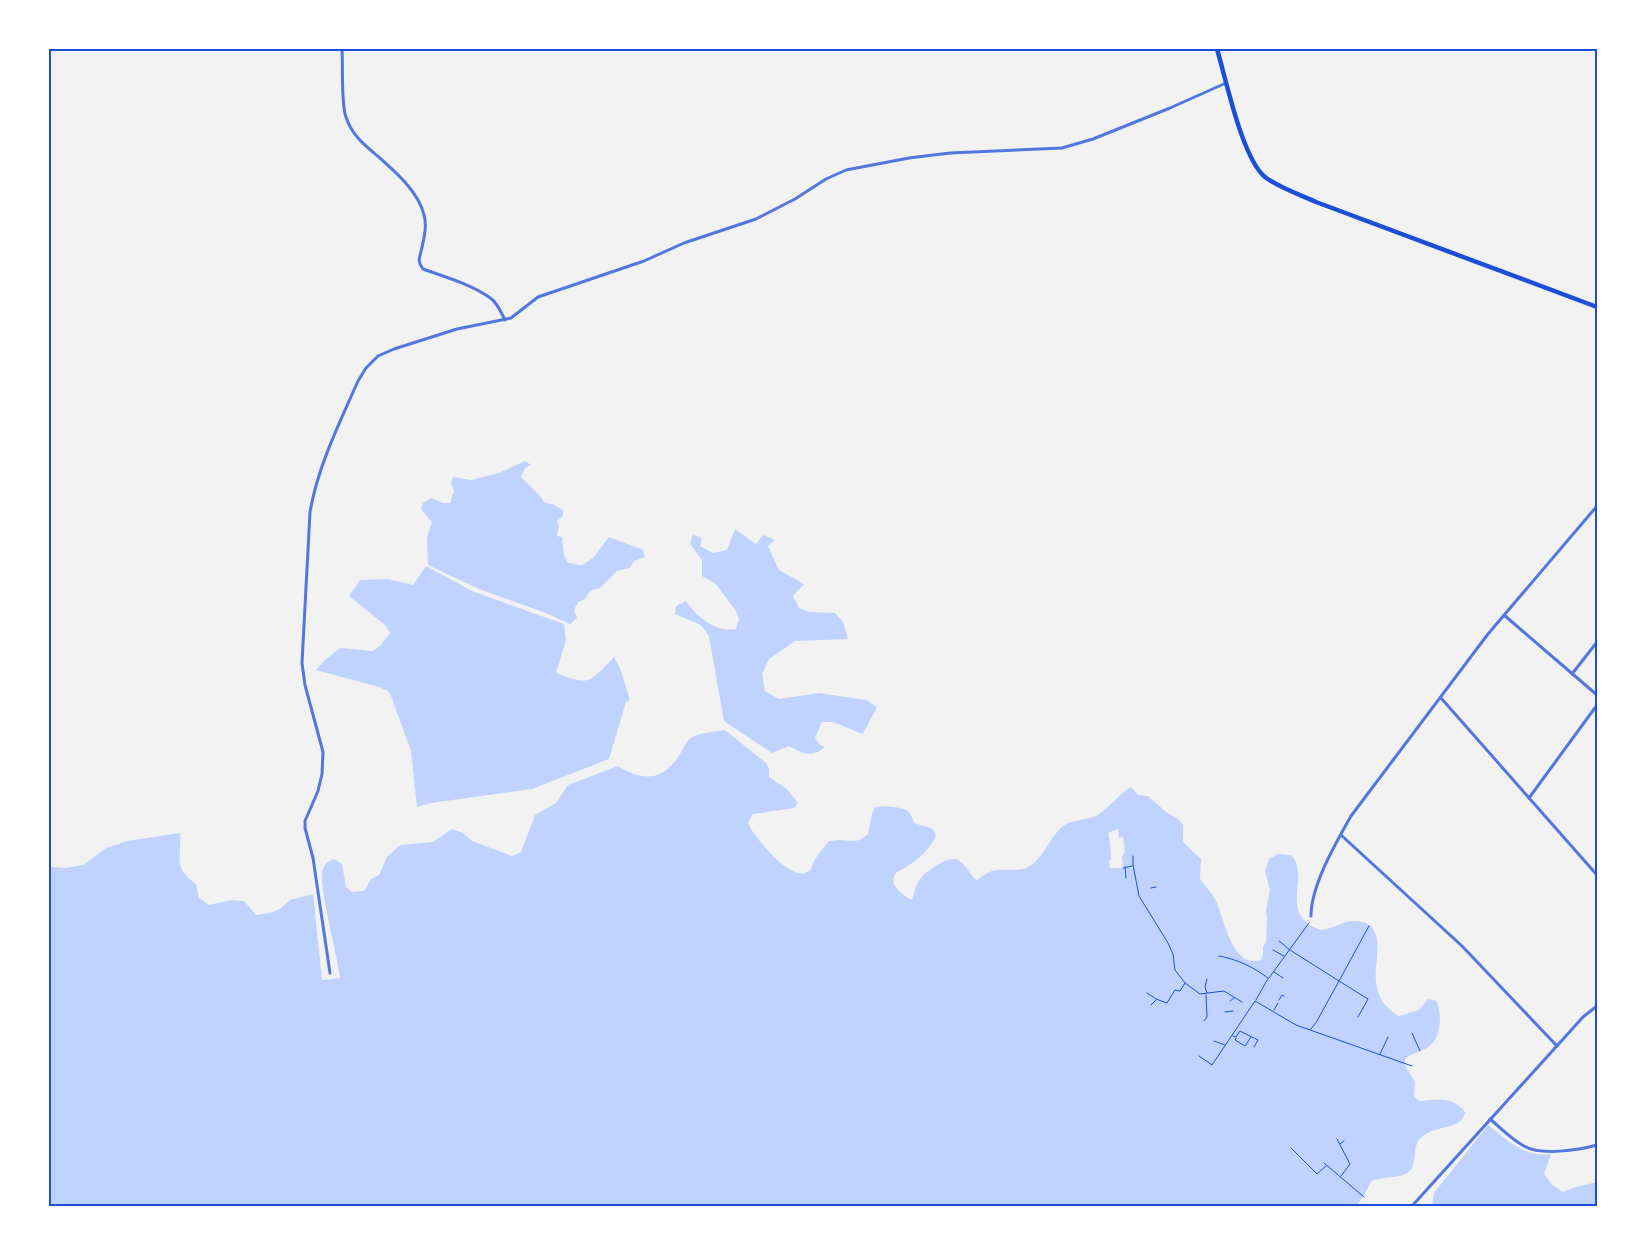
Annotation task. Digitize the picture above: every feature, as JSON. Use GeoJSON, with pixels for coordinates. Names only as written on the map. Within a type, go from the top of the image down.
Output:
{"type":"FeatureCollection","features":[{"type":"Feature","properties":{"kind":"main road"},"geometry":{"type":"LineString","coordinates":[[1217,49],[1250,158],[1260,172],[1272,182],[1316,202],[1597,307]]}},
{"type":"Feature","properties":{"kind":"street"},"geometry":{"type":"LineString","coordinates":[[342,49],[345,116],[358,139],[394,171],[419,203],[425,216],[425,228],[419,260],[423,269],[469,287],[490,298],[498,306],[505,320]]}},
{"type":"Feature","properties":{"kind":"street"},"geometry":{"type":"LineString","coordinates":[[330,973],[313,858],[305,828],[305,821],[318,791],[322,774],[323,752],[305,685],[302,663],[310,512],[314,490],[321,470],[358,381],[366,368],[378,356],[457,329],[511,318],[538,297],[644,260],[684,243],[756,219],[795,199],[826,179],[846,170],[909,158],[950,153],[1062,148],[1093,139],[1170,108],[1227,82]]}},
{"type":"Feature","properties":{"kind":"street"},"geometry":{"type":"LineString","coordinates":[[1311,916],[1313,894],[1340,835],[1352,816],[1504,615],[1597,506]]}},
{"type":"Feature","properties":{"kind":"street"},"geometry":{"type":"LineString","coordinates":[[1504,615],[1597,696]]}},
{"type":"Feature","properties":{"kind":"street"},"geometry":{"type":"LineString","coordinates":[[1572,674],[1597,642]]}},
{"type":"Feature","properties":{"kind":"street"},"geometry":{"type":"LineString","coordinates":[[1441,698],[1597,875]]}},
{"type":"Feature","properties":{"kind":"street"},"geometry":{"type":"LineString","coordinates":[[1529,798],[1597,705]]}},
{"type":"Feature","properties":{"kind":"street"},"geometry":{"type":"LineString","coordinates":[[1340,835],[1462,946],[1556,1046]]}},
{"type":"Feature","properties":{"kind":"street"},"geometry":{"type":"LineString","coordinates":[[1412,1206],[1583,1016],[1597,1006]]}},
{"type":"Feature","properties":{"kind":"street"},"geometry":{"type":"LineString","coordinates":[[1490,1118],[1517,1142],[1535,1150],[1578,1149],[1597,1145]]}},
{"type":"Feature","properties":{"kind":"path"},"geometry":{"type":"LineString","coordinates":[[1133,856],[1139,896],[1173,954],[1175,970],[1185,983],[1200,994],[1224,991],[1242,1002]]}},
{"type":"Feature","properties":{"kind":"path"},"geometry":{"type":"LineString","coordinates":[[1126,878],[1124,867],[1133,865]]}},
{"type":"Feature","properties":{"kind":"path"},"geometry":{"type":"LineString","coordinates":[[1151,888],[1156,887]]}},
{"type":"Feature","properties":{"kind":"path"},"geometry":{"type":"LineString","coordinates":[[1199,1056],[1212,1064],[1226,1046],[1273,972],[1309,923]]}},
{"type":"Feature","properties":{"kind":"path"},"geometry":{"type":"LineString","coordinates":[[1310,1030],[1317,1021],[1369,926]]}},
{"type":"Feature","properties":{"kind":"path"},"geometry":{"type":"LineString","coordinates":[[1279,941],[1290,950],[1368,999],[1358,1017]]}},
{"type":"Feature","properties":{"kind":"path"},"geometry":{"type":"LineString","coordinates":[[1273,950],[1285,956]]}},
{"type":"Feature","properties":{"kind":"path"},"geometry":{"type":"LineString","coordinates":[[1218,956],[1234,959],[1269,978]]}},
{"type":"Feature","properties":{"kind":"path"},"geometry":{"type":"LineString","coordinates":[[1273,972],[1283,978]]}},
{"type":"Feature","properties":{"kind":"path"},"geometry":{"type":"LineString","coordinates":[[1204,1021],[1207,1017],[1206,987],[1208,979]]}},
{"type":"Feature","properties":{"kind":"path"},"geometry":{"type":"LineString","coordinates":[[1167,1006],[1175,990],[1180,991],[1185,983]]}},
{"type":"Feature","properties":{"kind":"path"},"geometry":{"type":"LineString","coordinates":[[1147,993],[1167,1003]]}},
{"type":"Feature","properties":{"kind":"path"},"geometry":{"type":"LineString","coordinates":[[1279,1000],[1282,995],[1284,996]]}},
{"type":"Feature","properties":{"kind":"path"},"geometry":{"type":"LineString","coordinates":[[1230,1001],[1234,997]]}},
{"type":"Feature","properties":{"kind":"path"},"geometry":{"type":"LineString","coordinates":[[1151,1005],[1156,999]]}},
{"type":"Feature","properties":{"kind":"path"},"geometry":{"type":"LineString","coordinates":[[1255,1001],[1296,1025],[1412,1066]]}},
{"type":"Feature","properties":{"kind":"path"},"geometry":{"type":"LineString","coordinates":[[1274,1011],[1278,1003]]}},
{"type":"Feature","properties":{"kind":"path"},"geometry":{"type":"LineString","coordinates":[[1267,1012],[1269,1008]]}},
{"type":"Feature","properties":{"kind":"path"},"geometry":{"type":"LineString","coordinates":[[1225,1012],[1233,1011]]}},
{"type":"Feature","properties":{"kind":"path"},"geometry":{"type":"LineString","coordinates":[[1236,1038],[1240,1031],[1258,1040],[1254,1047]]}},
{"type":"Feature","properties":{"kind":"path"},"geometry":{"type":"LineString","coordinates":[[1412,1032],[1420,1051]]}},
{"type":"Feature","properties":{"kind":"path"},"geometry":{"type":"LineString","coordinates":[[1233,1035],[1236,1038],[1235,1040],[1245,1046],[1251,1037]]}},
{"type":"Feature","properties":{"kind":"path"},"geometry":{"type":"LineString","coordinates":[[1380,1055],[1388,1037]]}},
{"type":"Feature","properties":{"kind":"path"},"geometry":{"type":"LineString","coordinates":[[1214,1042],[1226,1046]]}},
{"type":"Feature","properties":{"kind":"path"},"geometry":{"type":"LineString","coordinates":[[1337,1139],[1350,1164],[1340,1177]]}},
{"type":"Feature","properties":{"kind":"path"},"geometry":{"type":"LineString","coordinates":[[1340,1144],[1344,1141]]}},
{"type":"Feature","properties":{"kind":"path"},"geometry":{"type":"LineString","coordinates":[[1291,1148],[1317,1174],[1327,1166]]}},
{"type":"Feature","properties":{"kind":"path"},"geometry":{"type":"LineString","coordinates":[[1324,1163],[1364,1197]]}},
{"type":"Feature","properties":{"kind":"water"},"geometry":{"type":"Polygon","coordinates":[[[525,461],[531,465],[525,468],[521,477],[545,503],[552,504],[563,510],[563,516],[557,521],[559,525],[557,536],[562,537],[564,555],[568,563],[582,565],[593,558],[609,537],[643,550],[645,557],[634,561],[630,568],[617,571],[600,588],[590,591],[585,599],[578,602],[574,610],[577,618],[570,624],[546,613],[479,589],[428,565],[427,537],[432,522],[421,509],[423,503],[431,498],[443,503],[450,503],[454,491],[451,483],[453,477],[471,480],[499,473],[525,461]]]}},
{"type":"Feature","properties":{"kind":"water"},"geometry":{"type":"Polygon","coordinates":[[[735,529],[756,544],[763,535],[775,540],[768,546],[779,570],[804,584],[793,596],[799,608],[809,612],[835,613],[843,622],[848,639],[795,641],[769,659],[762,674],[765,691],[779,699],[819,693],[866,700],[877,707],[863,734],[833,722],[822,722],[815,738],[820,745],[825,747],[816,753],[807,754],[789,746],[772,753],[724,721],[709,636],[701,625],[675,614],[676,606],[686,601],[701,618],[714,626],[721,629],[736,629],[739,619],[736,611],[716,584],[702,576],[702,560],[690,544],[693,534],[702,539],[700,546],[713,553],[727,550],[735,529]]]}},
{"type":"Feature","properties":{"kind":"water"},"geometry":{"type":"Polygon","coordinates":[[[426,566],[472,591],[564,624],[566,640],[556,673],[576,680],[589,680],[614,657],[620,668],[630,700],[626,702],[609,759],[532,789],[431,803],[417,807],[411,751],[388,691],[316,670],[340,648],[373,651],[381,645],[390,633],[385,625],[349,596],[360,580],[388,579],[413,585],[426,566]]]}},
{"type":"Feature","properties":{"kind":"water"},"geometry":{"type":"Polygon","coordinates":[[[725,730],[766,763],[769,769],[769,777],[787,789],[798,803],[794,808],[753,814],[748,823],[775,858],[794,872],[803,873],[810,870],[816,857],[829,841],[860,840],[868,834],[875,807],[902,808],[908,811],[914,823],[933,829],[936,836],[927,850],[915,861],[896,873],[894,877],[893,882],[897,889],[912,900],[916,886],[922,877],[937,865],[949,860],[954,859],[961,862],[977,880],[992,871],[1016,870],[1030,866],[1038,859],[1055,834],[1063,826],[1067,823],[1091,818],[1099,814],[1131,787],[1138,795],[1148,796],[1183,825],[1183,842],[1201,859],[1200,879],[1216,901],[1226,930],[1236,950],[1243,957],[1251,961],[1261,960],[1263,947],[1266,942],[1266,910],[1270,890],[1265,871],[1269,859],[1278,854],[1291,855],[1296,862],[1298,871],[1297,906],[1300,915],[1306,922],[1321,930],[1354,921],[1365,923],[1372,928],[1376,935],[1377,944],[1377,988],[1380,998],[1386,1006],[1399,1016],[1419,1010],[1428,999],[1436,1001],[1440,1013],[1438,1033],[1432,1044],[1427,1048],[1405,1059],[1405,1065],[1415,1082],[1414,1096],[1419,1101],[1450,1101],[1466,1113],[1454,1125],[1434,1130],[1424,1135],[1417,1143],[1414,1162],[1410,1171],[1406,1174],[1371,1181],[1357,1206],[49,1206],[49,874],[51,867],[66,868],[83,865],[106,848],[127,841],[180,833],[181,867],[196,884],[199,898],[209,905],[231,900],[244,901],[256,915],[270,913],[280,909],[290,900],[313,894],[322,980],[340,978],[323,889],[323,869],[329,861],[334,859],[342,864],[346,887],[352,892],[364,891],[371,879],[379,875],[387,857],[400,845],[433,842],[452,829],[463,833],[472,841],[512,856],[521,852],[535,815],[556,803],[568,785],[618,766],[636,775],[652,776],[660,774],[674,763],[691,738],[703,733],[725,730]]]}},
{"type":"Feature","properties":{"kind":"water"},"geometry":{"type":"Polygon","coordinates":[[[1488,1125],[1509,1142],[1525,1151],[1542,1155],[1551,1154],[1544,1174],[1552,1185],[1563,1192],[1597,1182],[1597,1206],[1432,1206],[1434,1193],[1488,1125]]]}},
{"type":"Feature","properties":{"kind":"pier"},"geometry":{"type":"Polygon","coordinates":[[[1118,829],[1119,838],[1123,837],[1125,851],[1122,856],[1123,868],[1110,868],[1109,861],[1111,857],[1108,833],[1118,829]]]}}]}
